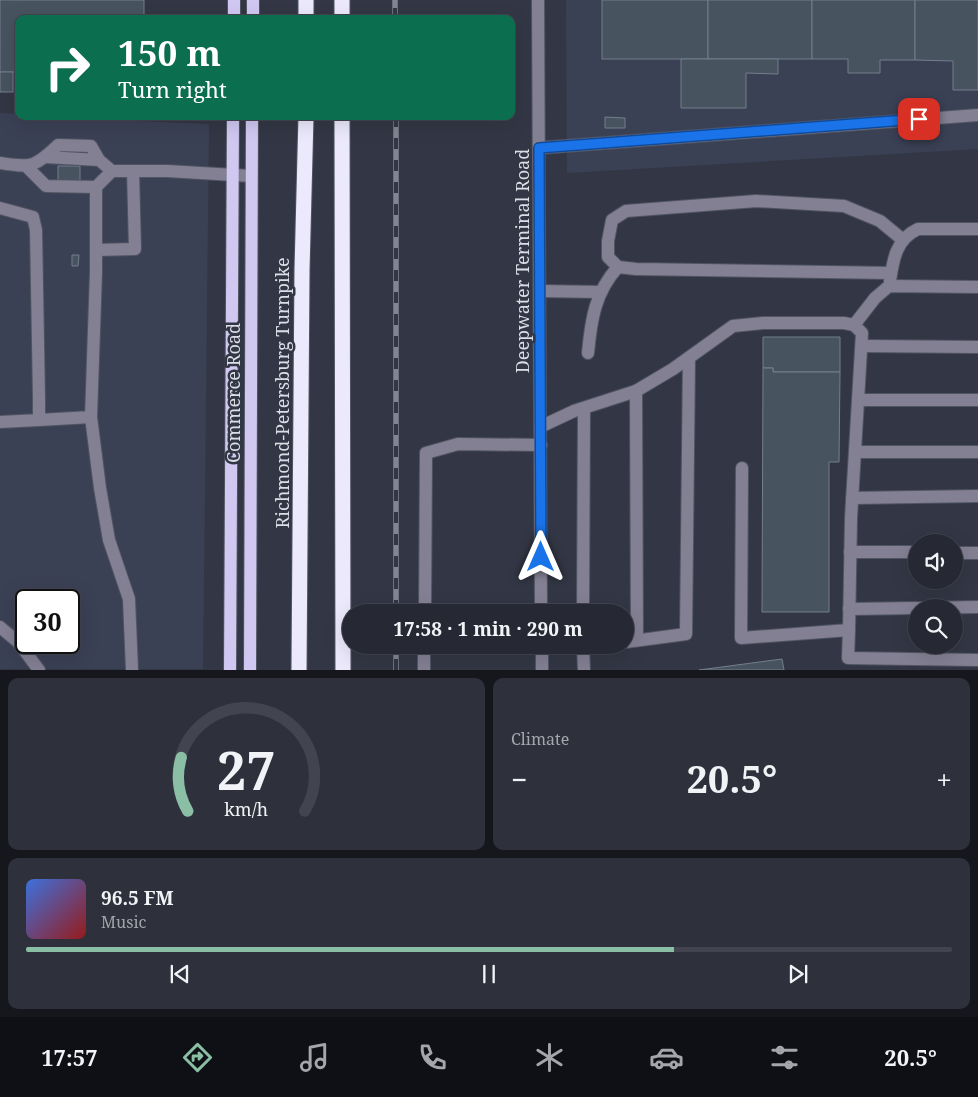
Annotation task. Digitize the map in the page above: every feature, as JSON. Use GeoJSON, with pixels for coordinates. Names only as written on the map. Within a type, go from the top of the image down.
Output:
{"type":"FeatureCollection","features":[{"type":"Feature","properties":{"kind":"highway"},"geometry":{"type":"LineString","coordinates":[[306,0],[306,15]]}},
{"type":"Feature","properties":{"kind":"highway"},"geometry":{"type":"LineString","coordinates":[[342,0],[342,15]]}},
{"type":"Feature","properties":{"kind":"highway","name":"Richmond-Petersburg Turnpike"},"geometry":{"type":"LineString","coordinates":[[299,670],[302,280],[306,120]]}},
{"type":"Feature","properties":{"kind":"highway"},"geometry":{"type":"LineString","coordinates":[[342,120],[342,670]]}},
{"type":"Feature","properties":{"kind":"main road"},"geometry":{"type":"LineString","coordinates":[[234,0],[234,15]]}},
{"type":"Feature","properties":{"kind":"main road"},"geometry":{"type":"LineString","coordinates":[[253,0],[253,15]]}},
{"type":"Feature","properties":{"kind":"main road","name":"Commerce Road"},"geometry":{"type":"LineString","coordinates":[[230,670],[233,120]]}},
{"type":"Feature","properties":{"kind":"main road","name":"Commerce Road"},"geometry":{"type":"LineString","coordinates":[[250,670],[252,120]]}},
{"type":"Feature","properties":{"kind":"street","name":"Deepwater Terminal Road"},"geometry":{"type":"LineString","coordinates":[[538,0],[541,604]]}},
{"type":"Feature","properties":{"kind":"street"},"geometry":{"type":"LineString","coordinates":[[539,148],[978,115]]}},
{"type":"Feature","properties":{"kind":"street"},"geometry":{"type":"LineString","coordinates":[[27,167],[45,157],[99,160],[112,171],[251,176]]}},
{"type":"Feature","properties":{"kind":"street"},"geometry":{"type":"LineString","coordinates":[[0,163],[27,167],[46,186],[96,187]]}},
{"type":"Feature","properties":{"kind":"street"},"geometry":{"type":"LineString","coordinates":[[112,171],[96,187],[96,272],[91,417],[109,540],[129,599],[132,670]]}},
{"type":"Feature","properties":{"kind":"street"},"geometry":{"type":"LineString","coordinates":[[96,250],[135,249],[133,171]]}},
{"type":"Feature","properties":{"kind":"street"},"geometry":{"type":"LineString","coordinates":[[891,273],[636,269],[618,267],[608,257],[608,241],[612,220],[626,211],[756,201],[844,206],[880,221],[904,240]]}},
{"type":"Feature","properties":{"kind":"street"},"geometry":{"type":"LineString","coordinates":[[0,208],[33,217],[36,230],[39,420]]}},
{"type":"Feature","properties":{"kind":"street"},"geometry":{"type":"LineString","coordinates":[[890,286],[893,254],[910,232],[918,229],[978,229]]}},
{"type":"Feature","properties":{"kind":"street"},"geometry":{"type":"LineString","coordinates":[[588,353],[591,323],[601,292],[605,282],[618,267]]}},
{"type":"Feature","properties":{"kind":"street"},"geometry":{"type":"LineString","coordinates":[[854,325],[875,298],[890,286],[978,287]]}},
{"type":"Feature","properties":{"kind":"street"},"geometry":{"type":"LineString","coordinates":[[540,291],[601,292]]}},
{"type":"Feature","properties":{"kind":"street"},"geometry":{"type":"LineString","coordinates":[[540,427],[584,408],[636,390],[689,358],[733,326],[763,323],[844,323],[854,325],[862,333],[862,346],[852,498],[848,658],[913,664],[978,660]]}},
{"type":"Feature","properties":{"kind":"street"},"geometry":{"type":"LineString","coordinates":[[862,346],[978,347]]}},
{"type":"Feature","properties":{"kind":"street"},"geometry":{"type":"LineString","coordinates":[[634,641],[686,634],[689,358]]}},
{"type":"Feature","properties":{"kind":"street"},"geometry":{"type":"LineString","coordinates":[[633,604],[636,390]]}},
{"type":"Feature","properties":{"kind":"street"},"geometry":{"type":"LineString","coordinates":[[858,400],[978,400]]}},
{"type":"Feature","properties":{"kind":"street"},"geometry":{"type":"LineString","coordinates":[[583,604],[584,408]]}},
{"type":"Feature","properties":{"kind":"street"},"geometry":{"type":"LineString","coordinates":[[0,422],[91,417]]}},
{"type":"Feature","properties":{"kind":"street"},"geometry":{"type":"LineString","coordinates":[[425,604],[426,453],[458,444],[540,445]]}},
{"type":"Feature","properties":{"kind":"street"},"geometry":{"type":"LineString","coordinates":[[855,452],[978,452]]}},
{"type":"Feature","properties":{"kind":"street"},"geometry":{"type":"LineString","coordinates":[[742,468],[741,638],[849,630]]}},
{"type":"Feature","properties":{"kind":"street"},"geometry":{"type":"LineString","coordinates":[[852,498],[978,496]]}},
{"type":"Feature","properties":{"kind":"street"},"geometry":{"type":"LineString","coordinates":[[850,552],[908,552]]}},
{"type":"Feature","properties":{"kind":"street"},"geometry":{"type":"LineString","coordinates":[[963,552],[978,553]]}},
{"type":"Feature","properties":{"kind":"street"},"geometry":{"type":"LineString","coordinates":[[963,607],[978,607]]}},
{"type":"Feature","properties":{"kind":"street"},"geometry":{"type":"LineString","coordinates":[[849,609],[908,608]]}},
{"type":"Feature","properties":{"kind":"street"},"geometry":{"type":"LineString","coordinates":[[0,627],[18,642],[39,670]]}},
{"type":"Feature","properties":{"kind":"street"},"geometry":{"type":"LineString","coordinates":[[424,654],[424,670]]}},
{"type":"Feature","properties":{"kind":"street"},"geometry":{"type":"LineString","coordinates":[[542,654],[542,670]]}},
{"type":"Feature","properties":{"kind":"street"},"geometry":{"type":"LineString","coordinates":[[583,654],[584,670]]}},
{"type":"Feature","properties":{"kind":"shaded area"},"geometry":{"type":"Polygon","coordinates":[[[566,0],[978,0],[978,149],[567,173],[566,0]]]}},
{"type":"Feature","properties":{"kind":"shaded area"},"geometry":{"type":"Polygon","coordinates":[[[0,113],[15,114],[15,120],[114,120],[209,124],[203,669],[0,669],[0,113]]]}},
{"type":"Feature","properties":{"kind":"building"},"geometry":{"type":"Polygon","coordinates":[[[0,0],[144,0],[144,15],[15,15],[15,72],[0,72],[0,0]]]}},
{"type":"Feature","properties":{"kind":"building"},"geometry":{"type":"Polygon","coordinates":[[[602,0],[708,0],[708,59],[602,59],[602,0]]]}},
{"type":"Feature","properties":{"kind":"building"},"geometry":{"type":"Polygon","coordinates":[[[708,0],[812,0],[812,59],[708,59],[708,0]]]}},
{"type":"Feature","properties":{"kind":"building"},"geometry":{"type":"Polygon","coordinates":[[[812,0],[915,0],[915,60],[880,60],[880,73],[848,73],[848,59],[812,59],[812,0]]]}},
{"type":"Feature","properties":{"kind":"building"},"geometry":{"type":"Polygon","coordinates":[[[915,0],[978,0],[978,90],[953,90],[953,61],[915,60],[915,0]]]}},
{"type":"Feature","properties":{"kind":"building"},"geometry":{"type":"Polygon","coordinates":[[[681,59],[778,59],[778,74],[746,73],[746,108],[681,108],[681,59]]]}},
{"type":"Feature","properties":{"kind":"building"},"geometry":{"type":"Polygon","coordinates":[[[0,72],[13,72],[13,92],[0,92],[0,72]]]}},
{"type":"Feature","properties":{"kind":"building"},"geometry":{"type":"Polygon","coordinates":[[[605,117],[625,118],[625,128],[605,128],[605,117]]]}},
{"type":"Feature","properties":{"kind":"building"},"geometry":{"type":"Polygon","coordinates":[[[58,166],[80,166],[80,183],[58,183],[58,166]]]}},
{"type":"Feature","properties":{"kind":"building"},"geometry":{"type":"Polygon","coordinates":[[[72,255],[79,255],[78,266],[72,266],[72,255]]]}},
{"type":"Feature","properties":{"kind":"building"},"geometry":{"type":"Polygon","coordinates":[[[763,337],[840,337],[840,372],[773,372],[773,368],[763,368],[763,337]]]}},
{"type":"Feature","properties":{"kind":"building"},"geometry":{"type":"Polygon","coordinates":[[[763,368],[773,368],[773,372],[840,372],[839,462],[829,462],[829,612],[762,612],[763,368]]]}},
{"type":"Feature","properties":{"kind":"building"},"geometry":{"type":"Polygon","coordinates":[[[782,659],[784,670],[699,670],[782,659]]]}},
{"type":"Feature","properties":{"kind":"railway"},"geometry":{"type":"LineString","coordinates":[[395,0],[395,15]]}},
{"type":"Feature","properties":{"kind":"railway"},"geometry":{"type":"LineString","coordinates":[[396,120],[396,604]]}},
{"type":"Feature","properties":{"kind":"railway"},"geometry":{"type":"LineString","coordinates":[[396,654],[396,670]]}},
{"type":"Feature","properties":{"kind":"route"},"geometry":{"type":"LineString","coordinates":[[541,557],[539,148],[919,119]]}}]}
